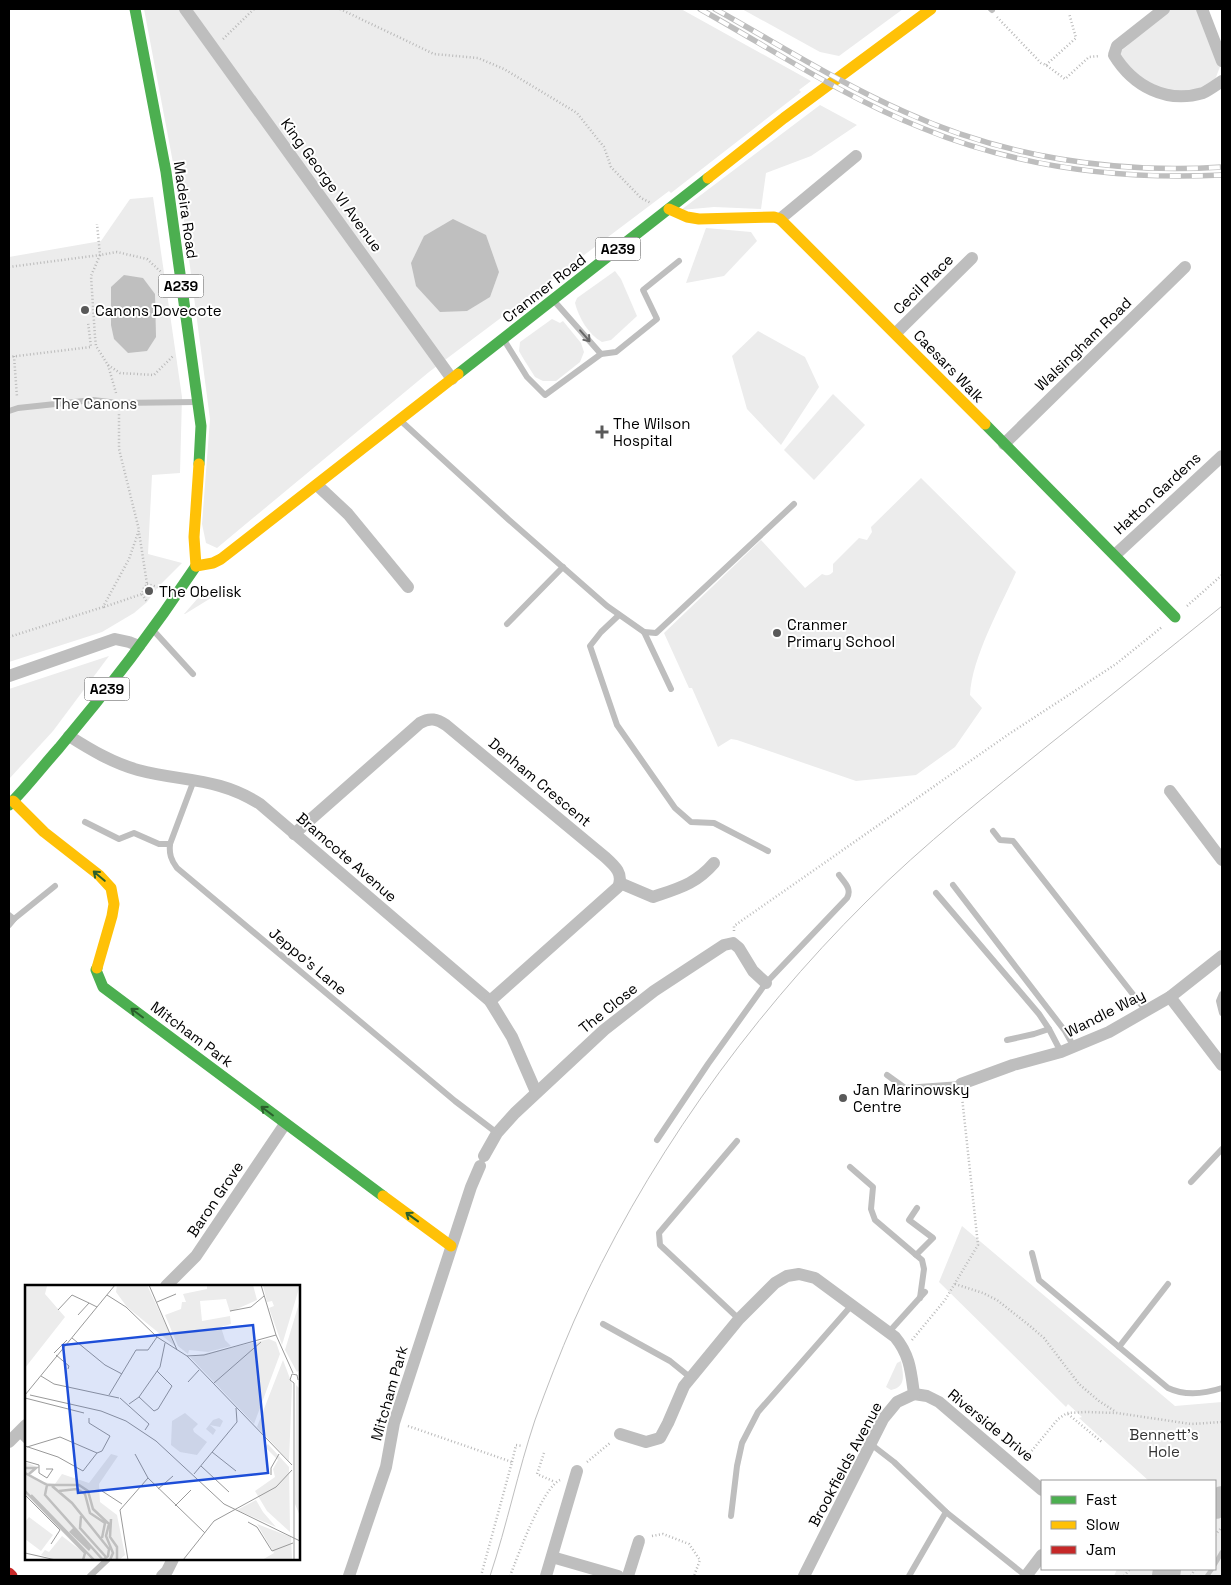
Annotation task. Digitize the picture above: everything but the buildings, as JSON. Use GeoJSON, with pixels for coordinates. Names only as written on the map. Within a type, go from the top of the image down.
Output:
{"type":"FeatureCollection","features":[{"type":"Feature","properties":{"kind":"main road","name":"Madeira Road"},"geometry":{"type":"LineString","coordinates":[[135,9],[166,172],[201,426],[194,537],[196,566]]}},
{"type":"Feature","properties":{"kind":"main road","name":"Cranmer Road"},"geometry":{"type":"LineString","coordinates":[[196,566],[214,563],[221,559],[784,118],[931,9]]}},
{"type":"Feature","properties":{"kind":"main road"},"geometry":{"type":"LineString","coordinates":[[667,210],[699,219],[774,217],[780,219]]}},
{"type":"Feature","properties":{"kind":"main road","name":"Caesars Walk"},"geometry":{"type":"LineString","coordinates":[[780,219],[896,333],[1115,555],[1174,618]]}},
{"type":"Feature","properties":{"kind":"main road","name":"A239"},"geometry":{"type":"LineString","coordinates":[[11,803],[69,736],[152,629],[196,566]]}},
{"type":"Feature","properties":{"kind":"main road","name":"Mitcham Park"},"geometry":{"type":"LineString","coordinates":[[11,803],[44,832],[99,875],[111,888],[114,904],[112,916],[96,970],[104,987],[285,1124],[451,1246]]}},
{"type":"Feature","properties":{"kind":"main road"},"geometry":{"type":"LineString","coordinates":[[9,1572],[12,1576]]}},
{"type":"Feature","properties":{"kind":"street","name":"King George VI Avenue"},"geometry":{"type":"LineString","coordinates":[[185,9],[452,379]]}},
{"type":"Feature","properties":{"kind":"street"},"geometry":{"type":"LineString","coordinates":[[1164,9],[1117,46],[1114,55],[1121,67],[1139,84],[1154,92],[1169,96],[1185,96],[1204,92],[1222,81]]}},
{"type":"Feature","properties":{"kind":"street"},"geometry":{"type":"LineString","coordinates":[[1202,9],[1222,61]]}},
{"type":"Feature","properties":{"kind":"street"},"geometry":{"type":"LineString","coordinates":[[780,219],[856,156]]}},
{"type":"Feature","properties":{"kind":"street","name":"Cecil Place"},"geometry":{"type":"LineString","coordinates":[[896,333],[972,258]]}},
{"type":"Feature","properties":{"kind":"street","name":"Walsingham Road"},"geometry":{"type":"LineString","coordinates":[[1004,444],[1185,268]]}},
{"type":"Feature","properties":{"kind":"street","name":"Hatton Gardens"},"geometry":{"type":"LineString","coordinates":[[1115,555],[1222,456]]}},
{"type":"Feature","properties":{"kind":"street"},"geometry":{"type":"LineString","coordinates":[[317,485],[348,514],[408,587]]}},
{"type":"Feature","properties":{"kind":"street"},"geometry":{"type":"LineString","coordinates":[[9,676],[115,639],[139,646]]}},
{"type":"Feature","properties":{"kind":"street","name":"Denham Crescent"},"geometry":{"type":"LineString","coordinates":[[294,834],[420,723],[425,720],[436,719],[446,725],[606,857],[617,868],[620,883]]}},
{"type":"Feature","properties":{"kind":"street","name":"Bramcote Avenue"},"geometry":{"type":"LineString","coordinates":[[69,736],[100,755],[124,766],[165,776],[222,786],[260,804],[490,1001],[512,1037],[536,1092]]}},
{"type":"Feature","properties":{"kind":"street"},"geometry":{"type":"LineString","coordinates":[[1170,791],[1222,860]]}},
{"type":"Feature","properties":{"kind":"street"},"geometry":{"type":"LineString","coordinates":[[490,1001],[614,892],[620,883],[653,898],[692,883],[700,878],[714,863]]}},
{"type":"Feature","properties":{"kind":"street"},"geometry":{"type":"LineString","coordinates":[[733,943],[753,971],[766,984]]}},
{"type":"Feature","properties":{"kind":"street","name":"The Close"},"geometry":{"type":"LineString","coordinates":[[482,1161],[497,1133],[536,1092],[604,1030],[654,991],[724,945],[733,943]]}},
{"type":"Feature","properties":{"kind":"street","name":"Wandle Way"},"geometry":{"type":"LineString","coordinates":[[961,1084],[1013,1065],[1061,1052],[1109,1032],[1170,997],[1222,956]]}},
{"type":"Feature","properties":{"kind":"street"},"geometry":{"type":"LineString","coordinates":[[1170,997],[1222,1064]]}},
{"type":"Feature","properties":{"kind":"street","name":"Baron Grove"},"geometry":{"type":"LineString","coordinates":[[167,1285],[196,1256],[285,1124]]}},
{"type":"Feature","properties":{"kind":"street","name":"Mitcham Park"},"geometry":{"type":"LineString","coordinates":[[349,1576],[386,1467],[394,1423],[471,1186],[482,1161]]}},
{"type":"Feature","properties":{"kind":"street"},"geometry":{"type":"LineString","coordinates":[[620,1434],[646,1442],[660,1438],[684,1386],[739,1319],[775,1283],[787,1276],[799,1274],[815,1278],[888,1333],[905,1349],[912,1373],[914,1394]]}},
{"type":"Feature","properties":{"kind":"street","name":"Brookfields Avenue"},"geometry":{"type":"LineString","coordinates":[[804,1576],[872,1445],[883,1419],[897,1402],[914,1394]]}},
{"type":"Feature","properties":{"kind":"street","name":"Riverside Drive"},"geometry":{"type":"LineString","coordinates":[[914,1394],[927,1396],[940,1402],[1041,1489]]}},
{"type":"Feature","properties":{"kind":"street"},"geometry":{"type":"LineString","coordinates":[[9,1442],[24,1433]]}},
{"type":"Feature","properties":{"kind":"street"},"geometry":{"type":"LineString","coordinates":[[546,1576],[577,1471]]}},
{"type":"Feature","properties":{"kind":"street"},"geometry":{"type":"LineString","coordinates":[[628,1576],[638,1541]]}},
{"type":"Feature","properties":{"kind":"street"},"geometry":{"type":"LineString","coordinates":[[1026,1576],[1041,1556]]}},
{"type":"Feature","properties":{"kind":"street"},"geometry":{"type":"LineString","coordinates":[[552,1557],[618,1576]]}},
{"type":"Feature","properties":{"kind":"street"},"geometry":{"type":"LineString","coordinates":[[162,1576],[172,1560]]}},
{"type":"Feature","properties":{"kind":"lane"},"geometry":{"type":"LineString","coordinates":[[503,339],[527,377],[545,395],[601,354],[616,352],[657,318],[643,290],[679,261]]}},
{"type":"Feature","properties":{"kind":"lane"},"geometry":{"type":"LineString","coordinates":[[553,299],[601,354]]}},
{"type":"Feature","properties":{"kind":"lane"},"geometry":{"type":"LineString","coordinates":[[9,412],[18,408],[93,400],[118,403],[198,402]]}},
{"type":"Feature","properties":{"kind":"lane"},"geometry":{"type":"LineString","coordinates":[[400,420],[563,567],[619,615],[644,632],[656,633],[794,504]]}},
{"type":"Feature","properties":{"kind":"lane"},"geometry":{"type":"LineString","coordinates":[[508,624],[563,567]]}},
{"type":"Feature","properties":{"kind":"lane"},"geometry":{"type":"LineString","coordinates":[[619,615],[601,632],[590,646],[617,725],[675,808],[691,822],[714,823],[768,851]]}},
{"type":"Feature","properties":{"kind":"lane"},"geometry":{"type":"LineString","coordinates":[[152,629],[193,674]]}},
{"type":"Feature","properties":{"kind":"lane"},"geometry":{"type":"LineString","coordinates":[[644,632],[671,690]]}},
{"type":"Feature","properties":{"kind":"lane"},"geometry":{"type":"LineString","coordinates":[[85,822],[119,839],[134,833],[159,844],[170,844],[194,780]]}},
{"type":"Feature","properties":{"kind":"lane"},"geometry":{"type":"LineString","coordinates":[[993,831],[1000,840],[1013,841],[1146,1011]]}},
{"type":"Feature","properties":{"kind":"lane","name":"Jeppo's Lane"},"geometry":{"type":"LineString","coordinates":[[170,844],[172,860],[177,868],[455,1101],[497,1133]]}},
{"type":"Feature","properties":{"kind":"lane"},"geometry":{"type":"LineString","coordinates":[[657,1140],[708,1064],[766,984],[847,898],[850,893],[849,888],[839,875]]}},
{"type":"Feature","properties":{"kind":"lane"},"geometry":{"type":"LineString","coordinates":[[953,884],[1065,1031],[1074,1047]]}},
{"type":"Feature","properties":{"kind":"lane"},"geometry":{"type":"LineString","coordinates":[[9,925],[12,917],[55,886]]}},
{"type":"Feature","properties":{"kind":"lane"},"geometry":{"type":"LineString","coordinates":[[936,893],[1039,1014],[1061,1052]]}},
{"type":"Feature","properties":{"kind":"lane"},"geometry":{"type":"LineString","coordinates":[[1222,994],[1219,1001],[1222,1013]]}},
{"type":"Feature","properties":{"kind":"lane"},"geometry":{"type":"LineString","coordinates":[[1007,1040],[1049,1029]]}},
{"type":"Feature","properties":{"kind":"lane"},"geometry":{"type":"LineString","coordinates":[[888,1075],[905,1088],[961,1084]]}},
{"type":"Feature","properties":{"kind":"lane"},"geometry":{"type":"LineString","coordinates":[[737,1141],[659,1233],[660,1245],[739,1319]]}},
{"type":"Feature","properties":{"kind":"lane"},"geometry":{"type":"LineString","coordinates":[[1191,1182],[1222,1149]]}},
{"type":"Feature","properties":{"kind":"lane"},"geometry":{"type":"LineString","coordinates":[[850,1167],[873,1187],[871,1209],[875,1220],[922,1260],[924,1269],[920,1298]]}},
{"type":"Feature","properties":{"kind":"lane"},"geometry":{"type":"LineString","coordinates":[[916,1255],[932,1238],[909,1220],[917,1208]]}},
{"type":"Feature","properties":{"kind":"lane"},"geometry":{"type":"LineString","coordinates":[[1032,1254],[1039,1280],[1168,1388],[1178,1392],[1190,1393],[1210,1392],[1222,1388]]}},
{"type":"Feature","properties":{"kind":"lane"},"geometry":{"type":"LineString","coordinates":[[1119,1347],[1168,1284]]}},
{"type":"Feature","properties":{"kind":"lane"},"geometry":{"type":"LineString","coordinates":[[888,1333],[925,1292]]}},
{"type":"Feature","properties":{"kind":"lane"},"geometry":{"type":"LineString","coordinates":[[731,1516],[737,1466],[742,1443],[754,1418],[780,1386],[852,1306]]}},
{"type":"Feature","properties":{"kind":"lane"},"geometry":{"type":"LineString","coordinates":[[603,1324],[670,1361],[691,1378]]}},
{"type":"Feature","properties":{"kind":"lane"},"geometry":{"type":"LineString","coordinates":[[872,1445],[894,1462],[946,1512],[1026,1576]]}},
{"type":"Feature","properties":{"kind":"lane"},"geometry":{"type":"LineString","coordinates":[[909,1576],[946,1512]]}},
{"type":"Feature","properties":{"kind":"lane"},"geometry":{"type":"LineString","coordinates":[[90,1576],[107,1560]]}},
{"type":"Feature","properties":{"kind":"path"},"geometry":{"type":"LineString","coordinates":[[213,48],[254,9]]}},
{"type":"Feature","properties":{"kind":"path"},"geometry":{"type":"LineString","coordinates":[[340,9],[434,54],[478,58],[504,69],[577,113],[604,147],[611,168],[641,198],[667,210]]}},
{"type":"Feature","properties":{"kind":"path"},"geometry":{"type":"LineString","coordinates":[[992,9],[998,19],[1040,63],[1046,65],[1064,79],[1089,57],[1114,55]]}},
{"type":"Feature","properties":{"kind":"path"},"geometry":{"type":"LineString","coordinates":[[1046,65],[1076,38],[1069,13]]}},
{"type":"Feature","properties":{"kind":"path"},"geometry":{"type":"LineString","coordinates":[[97,224],[100,255],[91,276],[96,346],[108,365],[118,403],[119,449],[139,530],[147,584],[142,594]]}},
{"type":"Feature","properties":{"kind":"path"},"geometry":{"type":"LineString","coordinates":[[9,267],[117,252],[147,259],[161,270],[162,280]]}},
{"type":"Feature","properties":{"kind":"path"},"geometry":{"type":"LineString","coordinates":[[88,322],[91,347]]}},
{"type":"Feature","properties":{"kind":"path"},"geometry":{"type":"LineString","coordinates":[[9,357],[96,346]]}},
{"type":"Feature","properties":{"kind":"path"},"geometry":{"type":"LineString","coordinates":[[108,365],[120,373],[154,375],[173,357],[172,348]]}},
{"type":"Feature","properties":{"kind":"path"},"geometry":{"type":"LineString","coordinates":[[14,356],[18,408]]}},
{"type":"Feature","properties":{"kind":"path"},"geometry":{"type":"LineString","coordinates":[[103,607],[129,559],[139,530]]}},
{"type":"Feature","properties":{"kind":"path"},"geometry":{"type":"LineString","coordinates":[[733,943],[734,926],[1018,729],[1116,664],[1174,618],[1222,575]]}},
{"type":"Feature","properties":{"kind":"path"},"geometry":{"type":"LineString","coordinates":[[147,584],[158,587]]}},
{"type":"Feature","properties":{"kind":"path"},"geometry":{"type":"LineString","coordinates":[[9,637],[142,594]]}},
{"type":"Feature","properties":{"kind":"path"},"geometry":{"type":"LineString","coordinates":[[142,594],[147,602]]}},
{"type":"Feature","properties":{"kind":"path"},"geometry":{"type":"LineString","coordinates":[[905,1349],[945,1300],[978,1245],[961,1084]]}},
{"type":"Feature","properties":{"kind":"path"},"geometry":{"type":"LineString","coordinates":[[955,1284],[983,1293],[997,1300],[1030,1326],[1044,1338],[1079,1384],[1117,1413]]}},
{"type":"Feature","properties":{"kind":"path"},"geometry":{"type":"LineString","coordinates":[[1067,1413],[1102,1443]]}},
{"type":"Feature","properties":{"kind":"path"},"geometry":{"type":"LineString","coordinates":[[1017,1468],[1058,1419],[1067,1413],[1117,1413],[1191,1424],[1222,1422]]}},
{"type":"Feature","properties":{"kind":"path"},"geometry":{"type":"LineString","coordinates":[[394,1423],[417,1428],[512,1462]]}},
{"type":"Feature","properties":{"kind":"path"},"geometry":{"type":"LineString","coordinates":[[577,1471],[620,1434]]}},
{"type":"Feature","properties":{"kind":"path"},"geometry":{"type":"LineString","coordinates":[[481,1576],[516,1445],[523,1446]]}},
{"type":"Feature","properties":{"kind":"path"},"geometry":{"type":"LineString","coordinates":[[544,1453],[537,1474],[572,1488]]}},
{"type":"Feature","properties":{"kind":"path"},"geometry":{"type":"LineString","coordinates":[[510,1576],[540,1504],[555,1482]]}},
{"type":"Feature","properties":{"kind":"path"},"geometry":{"type":"LineString","coordinates":[[638,1541],[663,1534],[689,1544],[700,1560],[694,1576]]}},
{"type":"Feature","properties":{"kind":"green space"},"geometry":{"type":"Polygon","coordinates":[[[144,9],[681,9],[811,81],[799,90],[801,92],[671,193],[669,191],[429,372],[217,548],[206,543],[202,524],[210,419],[184,221],[144,9]]]}},
{"type":"Feature","properties":{"kind":"green space"},"geometry":{"type":"Polygon","coordinates":[[[742,9],[903,9],[839,56],[820,52],[742,9]]]}},
{"type":"Feature","properties":{"kind":"green space"},"geometry":{"type":"Polygon","coordinates":[[[1169,9],[1200,9],[1221,64],[1213,85],[1198,95],[1152,96],[1119,53],[1169,9]]]}},
{"type":"Feature","properties":{"kind":"green space"},"geometry":{"type":"Polygon","coordinates":[[[820,105],[857,125],[811,156],[766,173],[761,209],[714,207],[681,210],[820,105]]]}},
{"type":"Feature","properties":{"kind":"green space","name":"The Canons"},"geometry":{"type":"Polygon","coordinates":[[[153,197],[182,397],[180,473],[152,475],[148,554],[182,563],[158,587],[147,602],[134,613],[102,632],[9,662],[9,257],[101,241],[130,199],[153,197]]]}},
{"type":"Feature","properties":{"kind":"green space"},"geometry":{"type":"Polygon","coordinates":[[[706,228],[751,232],[757,241],[724,276],[686,283],[706,228]]]}},
{"type":"Feature","properties":{"kind":"green space"},"geometry":{"type":"Polygon","coordinates":[[[615,271],[621,279],[637,316],[611,340],[602,342],[592,335],[585,325],[575,303],[577,298],[615,271]]]}},
{"type":"Feature","properties":{"kind":"green space"},"geometry":{"type":"Polygon","coordinates":[[[552,319],[560,323],[563,321],[581,343],[584,352],[580,362],[556,381],[543,381],[535,377],[523,358],[519,351],[520,342],[552,319]]]}},
{"type":"Feature","properties":{"kind":"green space"},"geometry":{"type":"Polygon","coordinates":[[[758,331],[805,357],[819,387],[781,445],[747,409],[732,356],[758,331]]]}},
{"type":"Feature","properties":{"kind":"green space"},"geometry":{"type":"Polygon","coordinates":[[[833,394],[865,425],[814,480],[784,450],[833,394]]]}},
{"type":"Feature","properties":{"kind":"green space"},"geometry":{"type":"Polygon","coordinates":[[[921,478],[1016,572],[981,649],[972,680],[970,695],[982,708],[955,747],[916,775],[856,781],[737,740],[731,739],[718,747],[692,688],[689,688],[664,633],[761,540],[805,588],[822,574],[830,574],[833,572],[833,564],[859,538],[867,540],[872,532],[871,527],[921,478]]]}},
{"type":"Feature","properties":{"kind":"green space"},"geometry":{"type":"Polygon","coordinates":[[[207,590],[211,598],[184,614],[207,590]]]}},
{"type":"Feature","properties":{"kind":"green space"},"geometry":{"type":"Polygon","coordinates":[[[109,656],[53,731],[9,779],[9,689],[109,656]]]}},
{"type":"Feature","properties":{"kind":"green space","name":"Bennett's Hole"},"geometry":{"type":"Polygon","coordinates":[[[962,1226],[1175,1406],[1222,1402],[1222,1576],[1114,1576],[1117,1570],[1216,1570],[1216,1480],[1148,1480],[1079,1418],[1082,1417],[1068,1404],[1066,1407],[939,1282],[962,1226]]]}},
{"type":"Feature","properties":{"kind":"green space"},"geometry":{"type":"Polygon","coordinates":[[[901,1361],[902,1383],[891,1390],[886,1387],[897,1363],[901,1361]]]}},
{"type":"Feature","properties":{"kind":"shaded area"},"geometry":{"type":"Polygon","coordinates":[[[453,219],[486,235],[499,272],[490,297],[467,311],[440,312],[416,286],[411,263],[424,236],[453,219]]]}},
{"type":"Feature","properties":{"kind":"shaded area"},"geometry":{"type":"Polygon","coordinates":[[[124,275],[143,278],[155,294],[156,337],[147,351],[128,353],[114,339],[111,325],[111,287],[124,275]]]}},
{"type":"Feature","properties":{"kind":"waterway"},"geometry":{"type":"LineString","coordinates":[[1216,1504],[1222,1500]]}},
{"type":"Feature","properties":{"kind":"waterway"},"geometry":{"type":"LineString","coordinates":[[1216,1562],[1222,1552]]}},
{"type":"Feature","properties":{"kind":"waterway"},"geometry":{"type":"LineString","coordinates":[[1166,1576],[1167,1570]]}},
{"type":"Feature","properties":{"kind":"waterway"},"geometry":{"type":"LineString","coordinates":[[1207,1576],[1211,1570]]}},
{"type":"Feature","properties":{"kind":"tram line"},"geometry":{"type":"LineString","coordinates":[[490,1576],[535,1420],[574,1321],[601,1264],[632,1207],[665,1152],[739,1046],[822,948],[866,902],[911,860],[980,800],[1222,606]]}},
{"type":"Feature","properties":{"kind":"railway"},"geometry":{"type":"LineString","coordinates":[[700,9],[837,88],[893,116],[958,141],[1032,161],[1107,173],[1184,176],[1222,175]]}},
{"type":"Feature","properties":{"kind":"railway"},"geometry":{"type":"LineString","coordinates":[[715,9],[832,76],[880,101],[942,128],[981,141],[1020,151],[1101,165],[1141,168],[1222,167]]}},
{"type":"Feature","properties":{"kind":"traffic: fast"},"geometry":{"type":"LineString","coordinates":[[135,9],[166,172],[201,426],[199,464]]}},
{"type":"Feature","properties":{"kind":"traffic: fast"},"geometry":{"type":"LineString","coordinates":[[458,374],[708,178]]}},
{"type":"Feature","properties":{"kind":"traffic: fast"},"geometry":{"type":"LineString","coordinates":[[985,424],[1175,617]]}},
{"type":"Feature","properties":{"kind":"traffic: fast"},"geometry":{"type":"LineString","coordinates":[[9,805],[113,682],[196,566]]}},
{"type":"Feature","properties":{"kind":"traffic: fast"},"geometry":{"type":"LineString","coordinates":[[97,968],[96,970],[103,987],[383,1196]]}},
{"type":"Feature","properties":{"kind":"traffic: slow"},"geometry":{"type":"LineString","coordinates":[[708,178],[784,118],[931,9]]}},
{"type":"Feature","properties":{"kind":"traffic: slow"},"geometry":{"type":"LineString","coordinates":[[669,209],[687,217],[699,219],[774,217],[780,219],[985,424]]}},
{"type":"Feature","properties":{"kind":"traffic: slow"},"geometry":{"type":"LineString","coordinates":[[196,566],[213,563],[221,559],[458,374]]}},
{"type":"Feature","properties":{"kind":"traffic: slow"},"geometry":{"type":"LineString","coordinates":[[196,566],[194,537],[199,464]]}},
{"type":"Feature","properties":{"kind":"traffic: slow"},"geometry":{"type":"LineString","coordinates":[[13,801],[44,832],[99,875],[111,888],[114,904],[112,916],[97,968]]}},
{"type":"Feature","properties":{"kind":"traffic: slow"},"geometry":{"type":"LineString","coordinates":[[383,1196],[451,1246]]}},
{"type":"Feature","properties":{"kind":"traffic: jam"},"geometry":{"type":"LineString","coordinates":[[9,1573],[12,1576]]}},
{"type":"Feature","properties":{"kind":"place","name":"Canons Dovecote"},"geometry":{"type":"Point","coordinates":[85,310]}},
{"type":"Feature","properties":{"kind":"place","name":"The Wilson Hospital"},"geometry":{"type":"Point","coordinates":[602,432]}},
{"type":"Feature","properties":{"kind":"place","name":"The Obelisk"},"geometry":{"type":"Point","coordinates":[149,591]}},
{"type":"Feature","properties":{"kind":"place","name":"Cranmer Primary School"},"geometry":{"type":"Point","coordinates":[777,633]}},
{"type":"Feature","properties":{"kind":"place","name":"Jan Marinowsky Centre"},"geometry":{"type":"Point","coordinates":[843,1098]}}]}
